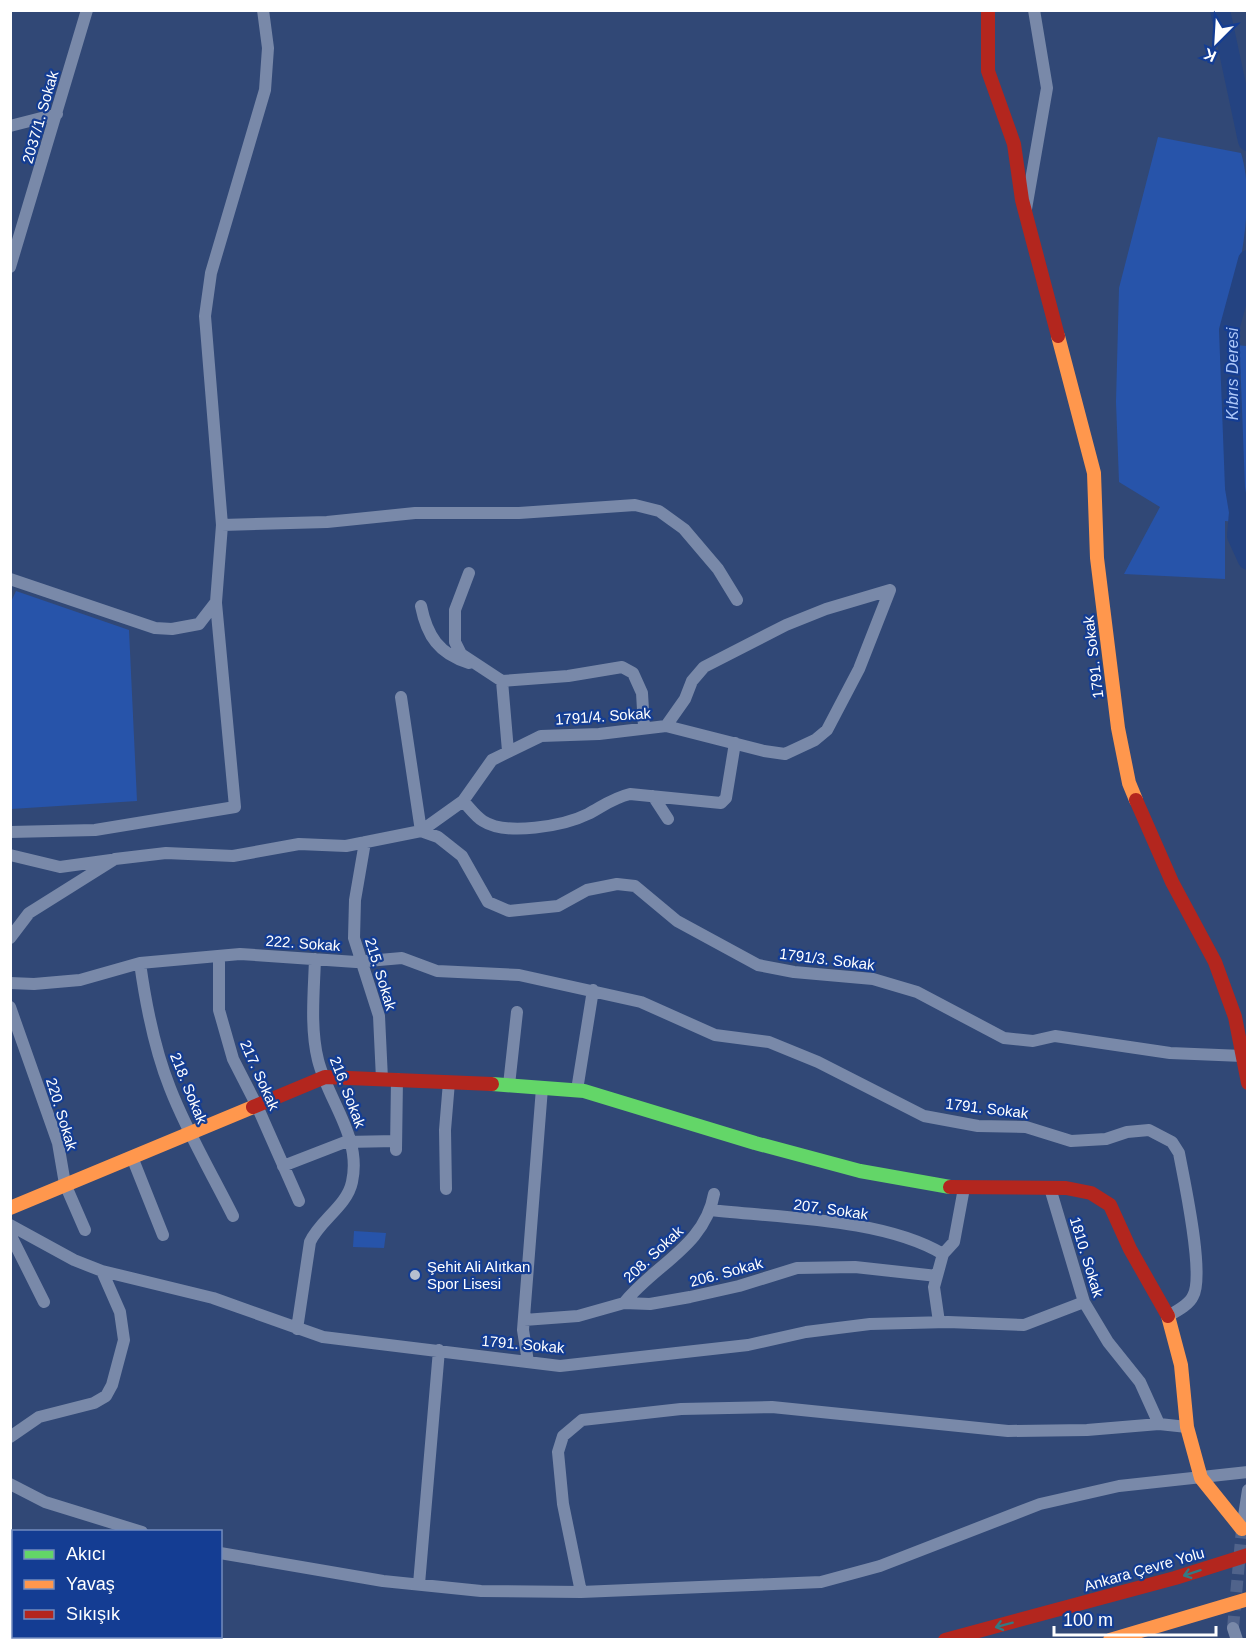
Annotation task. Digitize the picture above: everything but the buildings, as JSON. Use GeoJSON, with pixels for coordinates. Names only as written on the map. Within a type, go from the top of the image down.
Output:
{"type":"FeatureCollection","features":[{"type":"Feature","properties":{"kind":"main road","name":"1791. Sokak"},"geometry":{"type":"LineString","coordinates":[[988,10],[988,71],[1014,144],[1021,192],[1094,473],[1097,558],[1118,728],[1129,783],[1172,882],[1215,962],[1235,1017],[1248,1083]]}},
{"type":"Feature","properties":{"kind":"main road"},"geometry":{"type":"LineString","coordinates":[[10,1208],[325,1077],[577,1090],[860,1171],[964,1188],[1066,1188],[1091,1193],[1110,1205],[1130,1249],[1168,1316],[1182,1365],[1187,1427],[1201,1478],[1242,1529]]}},
{"type":"Feature","properties":{"kind":"main road","name":"Ankara Çevre Yolu"},"geometry":{"type":"LineString","coordinates":[[945,1640],[1175,1578],[1248,1555]]}},
{"type":"Feature","properties":{"kind":"main road"},"geometry":{"type":"LineString","coordinates":[[1110,1640],[1248,1599]]}},
{"type":"Feature","properties":{"kind":"street","name":"2037/1. Sokak"},"geometry":{"type":"LineString","coordinates":[[10,267],[15,239],[57,114],[87,10]]}},
{"type":"Feature","properties":{"kind":"street"},"geometry":{"type":"LineString","coordinates":[[10,832],[95,830],[235,807],[216,602],[222,525],[206,297],[265,90],[268,48],[263,10]]}},
{"type":"Feature","properties":{"kind":"street"},"geometry":{"type":"LineString","coordinates":[[1026,211],[1047,88],[1034,10]]}},
{"type":"Feature","properties":{"kind":"street"},"geometry":{"type":"LineString","coordinates":[[10,126],[57,114]]}},
{"type":"Feature","properties":{"kind":"street"},"geometry":{"type":"LineString","coordinates":[[222,525],[327,522],[415,513],[519,513],[641,506],[659,511],[684,529],[718,569],[737,600]]}},
{"type":"Feature","properties":{"kind":"street"},"geometry":{"type":"LineString","coordinates":[[469,573],[455,610],[455,642],[461,654],[502,681],[568,676],[622,667],[633,673],[642,693],[644,728]]}},
{"type":"Feature","properties":{"kind":"street"},"geometry":{"type":"LineString","coordinates":[[12,584],[155,628],[172,629],[199,624],[216,602]]}},
{"type":"Feature","properties":{"kind":"street","name":"1791/4. Sokak"},"geometry":{"type":"LineString","coordinates":[[421,831],[463,801],[487,766],[508,751],[541,736],[599,734],[666,726],[785,754],[815,740],[828,730],[859,669],[890,590],[826,609],[786,625],[704,667],[692,681],[685,699],[666,726]]}},
{"type":"Feature","properties":{"kind":"street"},"geometry":{"type":"LineString","coordinates":[[421,606],[424,620],[434,640],[450,657],[473,664]]}},
{"type":"Feature","properties":{"kind":"street"},"geometry":{"type":"LineString","coordinates":[[502,681],[508,751]]}},
{"type":"Feature","properties":{"kind":"street"},"geometry":{"type":"LineString","coordinates":[[10,855],[60,867],[166,853],[233,856],[299,844],[346,846],[421,831],[401,697]]}},
{"type":"Feature","properties":{"kind":"street"},"geometry":{"type":"LineString","coordinates":[[463,801],[482,821],[496,827],[521,828],[566,823],[616,797],[630,794],[721,803],[726,798],[735,743]]}},
{"type":"Feature","properties":{"kind":"street"},"geometry":{"type":"LineString","coordinates":[[653,796],[668,819]]}},
{"type":"Feature","properties":{"kind":"street","name":"1791/3. Sokak"},"geometry":{"type":"LineString","coordinates":[[421,831],[438,837],[462,856],[488,902],[509,911],[558,906],[587,890],[617,884],[635,886],[677,921],[758,965],[794,972],[873,979],[906,989],[1004,1038],[1033,1041],[1055,1036],[1170,1053],[1243,1056]]}},
{"type":"Feature","properties":{"kind":"street","name":"215. Sokak"},"geometry":{"type":"LineString","coordinates":[[351,1142],[396,1145],[379,1016],[354,938],[355,909],[365,842]]}},
{"type":"Feature","properties":{"kind":"street"},"geometry":{"type":"LineString","coordinates":[[10,938],[29,913],[115,859]]}},
{"type":"Feature","properties":{"kind":"street","name":"222. Sokak"},"geometry":{"type":"LineString","coordinates":[[10,983],[34,984],[80,980],[140,963],[240,954],[362,961],[402,958],[437,971],[519,975],[592,990]]}},
{"type":"Feature","properties":{"kind":"street","name":"217. Sokak"},"geometry":{"type":"LineString","coordinates":[[219,956],[219,1010],[233,1059],[257,1106],[299,1201]]}},
{"type":"Feature","properties":{"kind":"street","name":"216. Sokak"},"geometry":{"type":"LineString","coordinates":[[297,1329],[310,1242],[352,1185],[353,1166],[351,1142],[318,1060],[314,1022],[315,959]]}},
{"type":"Feature","properties":{"kind":"street","name":"218. Sokak"},"geometry":{"type":"LineString","coordinates":[[140,963],[155,1042],[170,1089],[233,1216]]}},
{"type":"Feature","properties":{"kind":"street"},"geometry":{"type":"LineString","coordinates":[[577,1090],[592,990]]}},
{"type":"Feature","properties":{"kind":"street","name":"1791. Sokak"},"geometry":{"type":"LineString","coordinates":[[592,990],[640,1002],[715,1035],[768,1042],[792,1051],[924,1116],[978,1126],[1026,1127],[1071,1141],[1106,1139],[1127,1132],[1149,1130],[1165,1137],[1172,1142],[1179,1154],[1188,1198],[1197,1286],[1188,1302],[1168,1316]]}},
{"type":"Feature","properties":{"kind":"street","name":"220. Sokak"},"geometry":{"type":"LineString","coordinates":[[10,1007],[58,1143],[65,1184],[84,1230]]}},
{"type":"Feature","properties":{"kind":"street"},"geometry":{"type":"LineString","coordinates":[[508,1085],[517,1012]]}},
{"type":"Feature","properties":{"kind":"street"},"geometry":{"type":"LineString","coordinates":[[446,1189],[445,1130],[449,1082]]}},
{"type":"Feature","properties":{"kind":"street"},"geometry":{"type":"LineString","coordinates":[[528,1362],[524,1320],[542,1088]]}},
{"type":"Feature","properties":{"kind":"street"},"geometry":{"type":"LineString","coordinates":[[284,1166],[351,1142]]}},
{"type":"Feature","properties":{"kind":"street"},"geometry":{"type":"LineString","coordinates":[[132,1157],[164,1235]]}},
{"type":"Feature","properties":{"kind":"street"},"geometry":{"type":"LineString","coordinates":[[939,1323],[934,1287],[943,1254],[954,1242],[964,1188]]}},
{"type":"Feature","properties":{"kind":"street","name":"1810. Sokak"},"geometry":{"type":"LineString","coordinates":[[1050,1188],[1084,1302],[1108,1342],[1140,1382],[1159,1424]]}},
{"type":"Feature","properties":{"kind":"street","name":"208. Sokak"},"geometry":{"type":"LineString","coordinates":[[624,1303],[644,1281],[681,1251],[706,1220],[711,1210],[714,1194]]}},
{"type":"Feature","properties":{"kind":"street","name":"207. Sokak"},"geometry":{"type":"LineString","coordinates":[[711,1210],[842,1224],[898,1235],[928,1245],[943,1254]]}},
{"type":"Feature","properties":{"kind":"street","name":"1791. Sokak"},"geometry":{"type":"LineString","coordinates":[[10,1225],[74,1260],[102,1271],[213,1298],[323,1337],[560,1366],[643,1359],[748,1345],[806,1332],[870,1324],[1024,1325],[1084,1302]]}},
{"type":"Feature","properties":{"kind":"street"},"geometry":{"type":"LineString","coordinates":[[10,1234],[44,1302]]}},
{"type":"Feature","properties":{"kind":"street","name":"206. Sokak"},"geometry":{"type":"LineString","coordinates":[[524,1320],[578,1316],[624,1303],[650,1304],[690,1297],[739,1287],[797,1268],[855,1267],[937,1276]]}},
{"type":"Feature","properties":{"kind":"street"},"geometry":{"type":"LineString","coordinates":[[10,1437],[39,1417],[94,1403],[106,1396],[112,1385],[124,1340],[120,1312],[102,1271]]}},
{"type":"Feature","properties":{"kind":"street"},"geometry":{"type":"LineString","coordinates":[[419,1584],[439,1350]]}},
{"type":"Feature","properties":{"kind":"street"},"geometry":{"type":"LineString","coordinates":[[581,1592],[563,1504],[558,1452],[563,1436],[582,1420],[681,1409],[772,1407],[1008,1431],[1087,1430],[1159,1424],[1187,1427]]}},
{"type":"Feature","properties":{"kind":"street"},"geometry":{"type":"LineString","coordinates":[[222,1553],[419,1584],[481,1591],[581,1592],[821,1582],[880,1566],[1040,1504],[1119,1486],[1248,1472]]}},
{"type":"Feature","properties":{"kind":"street"},"geometry":{"type":"LineString","coordinates":[[10,1484],[45,1502],[136,1530]]}},
{"type":"Feature","properties":{"kind":"street"},"geometry":{"type":"LineString","coordinates":[[1242,1529],[1248,1490]]}},
{"type":"Feature","properties":{"kind":"shaded area"},"geometry":{"type":"Polygon","coordinates":[[[1158,137],[1241,153],[1246,175],[1246,223],[1243,248],[1224,344],[1247,346],[1247,523],[1225,521],[1225,579],[1124,574],[1160,507],[1119,482],[1116,402],[1119,288],[1158,137]]]}},
{"type":"Feature","properties":{"kind":"shaded area"},"geometry":{"type":"Polygon","coordinates":[[[16,591],[129,630],[137,801],[11,809],[10,604],[16,591]]]}},
{"type":"Feature","properties":{"kind":"shaded area"},"geometry":{"type":"Polygon","coordinates":[[[354,1231],[386,1233],[384,1248],[353,1247],[354,1231]]]}},
{"type":"Feature","properties":{"kind":"waterway","name":"Kıbrıs Deresi"},"geometry":{"type":"LineString","coordinates":[[1220,10],[1248,141]]}},
{"type":"Feature","properties":{"kind":"waterway","name":"Kıbrıs Deresi"},"geometry":{"type":"LineString","coordinates":[[1248,260],[1229,330],[1235,488],[1239,512],[1237,536],[1248,560]]}},
{"type":"Feature","properties":{"kind":"tunnel"},"geometry":{"type":"LineString","coordinates":[[1233,1628],[1242,1529]]}},
{"type":"Feature","properties":{"kind":"traffic: fast"},"geometry":{"type":"LineString","coordinates":[[492,1084],[584,1091],[755,1143],[860,1171],[950,1187]]}},
{"type":"Feature","properties":{"kind":"traffic: slow"},"geometry":{"type":"LineString","coordinates":[[1058,336],[1094,473],[1097,558],[1118,728],[1129,783],[1136,800]]}},
{"type":"Feature","properties":{"kind":"traffic: slow"},"geometry":{"type":"LineString","coordinates":[[10,1208],[253,1107]]}},
{"type":"Feature","properties":{"kind":"traffic: slow"},"geometry":{"type":"LineString","coordinates":[[1168,1316],[1181,1365],[1187,1427],[1201,1478],[1242,1529]]}},
{"type":"Feature","properties":{"kind":"traffic: slow"},"geometry":{"type":"LineString","coordinates":[[1110,1640],[1248,1599]]}},
{"type":"Feature","properties":{"kind":"traffic: jam"},"geometry":{"type":"LineString","coordinates":[[988,10],[988,71],[1014,144],[1022,200],[1058,336]]}},
{"type":"Feature","properties":{"kind":"traffic: jam"},"geometry":{"type":"LineString","coordinates":[[1136,800],[1172,882],[1215,962],[1235,1017],[1248,1083]]}},
{"type":"Feature","properties":{"kind":"traffic: jam"},"geometry":{"type":"LineString","coordinates":[[253,1107],[325,1077],[492,1084]]}},
{"type":"Feature","properties":{"kind":"traffic: jam"},"geometry":{"type":"LineString","coordinates":[[950,1187],[1066,1188],[1091,1193],[1110,1205],[1130,1249],[1168,1316]]}},
{"type":"Feature","properties":{"kind":"traffic: jam"},"geometry":{"type":"LineString","coordinates":[[945,1640],[1175,1578],[1248,1555]]}},
{"type":"Feature","properties":{"kind":"traffic: jam"},"geometry":{"type":"LineString","coordinates":[[18,1638],[23,1640]]}},
{"type":"Feature","properties":{"kind":"traffic: jam"},"geometry":{"type":"LineString","coordinates":[[166,1638],[171,1640]]}},
{"type":"Feature","properties":{"kind":"place","name":"Şehit Ali Alıtkan Spor Lisesi"},"geometry":{"type":"Point","coordinates":[415,1275]}}]}
